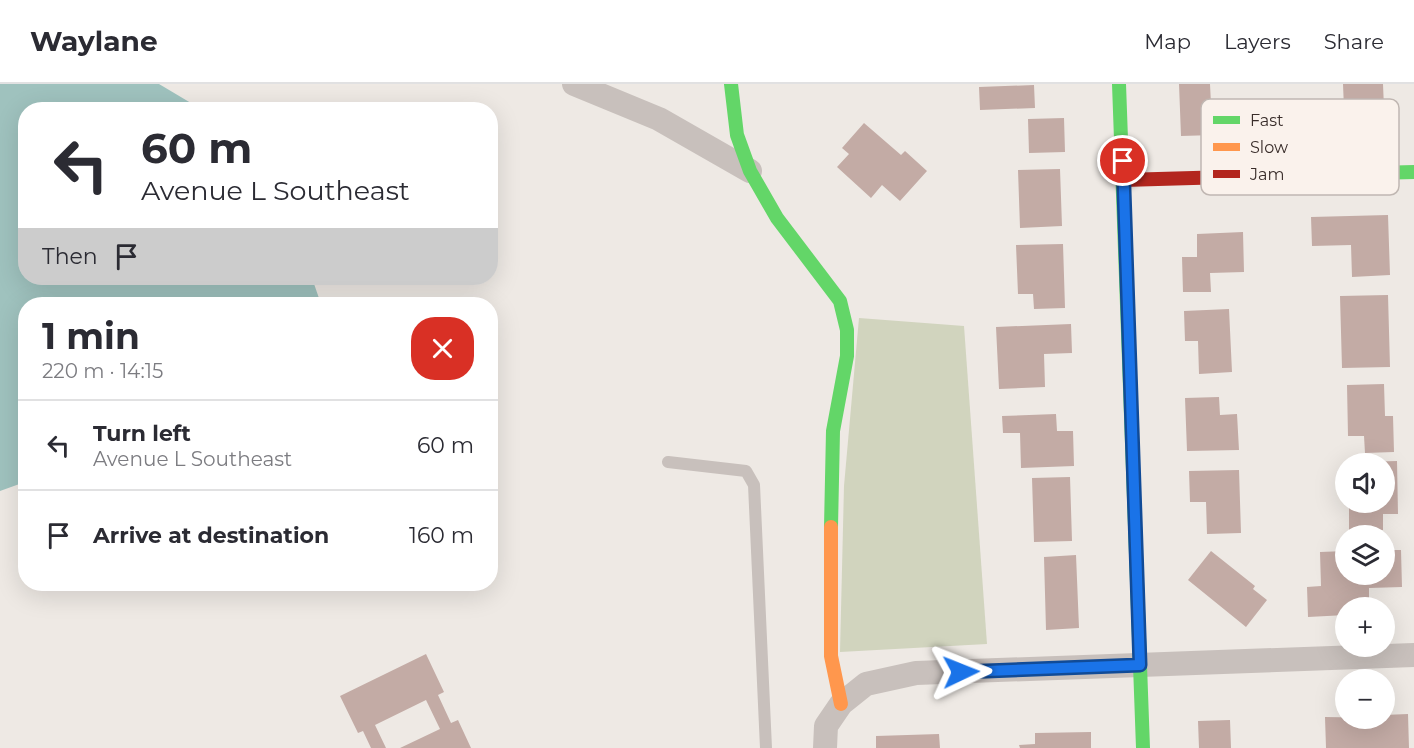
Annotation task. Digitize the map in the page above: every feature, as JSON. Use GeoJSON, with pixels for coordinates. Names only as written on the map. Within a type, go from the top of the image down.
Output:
{"type":"FeatureCollection","features":[{"type":"Feature","properties":{"kind":"street"},"geometry":{"type":"LineString","coordinates":[[573,84],[659,119],[750,171]]}},
{"type":"Feature","properties":{"kind":"street"},"geometry":{"type":"LineString","coordinates":[[731,84],[736,135],[750,171],[777,218],[840,301],[847,330],[848,356],[834,422],[831,463],[831,656],[841,704]]}},
{"type":"Feature","properties":{"kind":"street"},"geometry":{"type":"LineString","coordinates":[[1119,84],[1143,748]]}},
{"type":"Feature","properties":{"kind":"street"},"geometry":{"type":"LineString","coordinates":[[1399,171],[1414,171]]}},
{"type":"Feature","properties":{"kind":"street"},"geometry":{"type":"LineString","coordinates":[[1123,180],[1201,178]]}},
{"type":"Feature","properties":{"kind":"street"},"geometry":{"type":"LineString","coordinates":[[825,748],[826,726],[841,704],[866,684],[916,673],[1414,655]]}},
{"type":"Feature","properties":{"kind":"lane"},"geometry":{"type":"LineString","coordinates":[[668,462],[746,471],[754,485],[766,748]]}},
{"type":"Feature","properties":{"kind":"green space"},"geometry":{"type":"Polygon","coordinates":[[[859,318],[964,326],[987,644],[840,652],[844,486],[859,318]]]}},
{"type":"Feature","properties":{"kind":"water"},"geometry":{"type":"Polygon","coordinates":[[[0,84],[159,84],[189,102],[18,102],[18,285],[314,285],[319,297],[18,297],[18,485],[0,491],[0,84]]]}},
{"type":"Feature","properties":{"kind":"building"},"geometry":{"type":"Polygon","coordinates":[[[1179,84],[1210,84],[1211,99],[1201,99],[1201,135],[1181,136],[1179,84]]]}},
{"type":"Feature","properties":{"kind":"building"},"geometry":{"type":"Polygon","coordinates":[[[1343,84],[1383,84],[1384,99],[1344,99],[1343,84]]]}},
{"type":"Feature","properties":{"kind":"building"},"geometry":{"type":"Polygon","coordinates":[[[1034,85],[1035,108],[980,110],[979,87],[1034,85]]]}},
{"type":"Feature","properties":{"kind":"building"},"geometry":{"type":"Polygon","coordinates":[[[1064,118],[1065,152],[1029,153],[1028,119],[1064,118]]]}},
{"type":"Feature","properties":{"kind":"building"},"geometry":{"type":"Polygon","coordinates":[[[864,123],[901,155],[905,151],[927,171],[900,201],[882,185],[871,198],[837,167],[849,154],[842,148],[864,123]]]}},
{"type":"Feature","properties":{"kind":"building"},"geometry":{"type":"Polygon","coordinates":[[[1060,169],[1062,226],[1020,228],[1018,170],[1060,169]]]}},
{"type":"Feature","properties":{"kind":"building"},"geometry":{"type":"Polygon","coordinates":[[[1388,215],[1390,275],[1352,277],[1351,245],[1312,246],[1311,217],[1388,215]]]}},
{"type":"Feature","properties":{"kind":"building"},"geometry":{"type":"Polygon","coordinates":[[[1243,232],[1244,272],[1210,273],[1211,292],[1183,292],[1182,257],[1197,257],[1197,234],[1243,232]]]}},
{"type":"Feature","properties":{"kind":"building"},"geometry":{"type":"Polygon","coordinates":[[[1063,244],[1065,308],[1034,309],[1033,294],[1018,294],[1016,245],[1063,244]]]}},
{"type":"Feature","properties":{"kind":"building"},"geometry":{"type":"Polygon","coordinates":[[[1388,295],[1390,367],[1342,368],[1340,296],[1388,295]]]}},
{"type":"Feature","properties":{"kind":"building"},"geometry":{"type":"Polygon","coordinates":[[[1229,309],[1232,372],[1199,374],[1198,341],[1185,341],[1184,311],[1229,309]]]}},
{"type":"Feature","properties":{"kind":"building"},"geometry":{"type":"Polygon","coordinates":[[[1071,324],[1072,353],[1044,354],[1045,387],[999,389],[996,327],[1071,324]]]}},
{"type":"Feature","properties":{"kind":"building"},"geometry":{"type":"Polygon","coordinates":[[[1384,384],[1385,416],[1393,416],[1394,452],[1365,453],[1364,436],[1348,436],[1347,385],[1384,384]]]}},
{"type":"Feature","properties":{"kind":"building"},"geometry":{"type":"Polygon","coordinates":[[[1219,397],[1220,415],[1237,414],[1239,450],[1187,451],[1185,398],[1219,397]]]}},
{"type":"Feature","properties":{"kind":"building"},"geometry":{"type":"Polygon","coordinates":[[[1056,414],[1057,431],[1073,431],[1074,466],[1021,468],[1020,433],[1003,433],[1002,416],[1056,414]]]}},
{"type":"Feature","properties":{"kind":"building"},"geometry":{"type":"Polygon","coordinates":[[[1395,461],[1397,461],[1398,514],[1383,514],[1383,525],[1349,525],[1349,513],[1395,513],[1395,461]]]}},
{"type":"Feature","properties":{"kind":"building"},"geometry":{"type":"Polygon","coordinates":[[[1239,470],[1241,533],[1207,534],[1206,502],[1190,502],[1189,471],[1239,470]]]}},
{"type":"Feature","properties":{"kind":"building"},"geometry":{"type":"Polygon","coordinates":[[[1070,477],[1072,541],[1034,542],[1032,478],[1070,477]]]}},
{"type":"Feature","properties":{"kind":"building"},"geometry":{"type":"Polygon","coordinates":[[[1395,550],[1401,550],[1402,587],[1369,588],[1369,597],[1335,597],[1335,616],[1308,617],[1307,587],[1321,586],[1320,552],[1335,551],[1335,585],[1395,585],[1395,550]]]}},
{"type":"Feature","properties":{"kind":"building"},"geometry":{"type":"Polygon","coordinates":[[[1211,551],[1255,586],[1253,589],[1267,600],[1246,627],[1188,580],[1211,551]]]}},
{"type":"Feature","properties":{"kind":"building"},"geometry":{"type":"Polygon","coordinates":[[[1076,555],[1079,628],[1046,630],[1044,557],[1076,555]]]}},
{"type":"Feature","properties":{"kind":"building"},"geometry":{"type":"Polygon","coordinates":[[[426,654],[444,692],[438,695],[451,723],[458,720],[471,748],[400,748],[440,729],[426,700],[375,725],[386,748],[371,748],[363,731],[358,733],[340,696],[426,654]]]}},
{"type":"Feature","properties":{"kind":"building"},"geometry":{"type":"Polygon","coordinates":[[[1408,714],[1409,748],[1326,748],[1325,717],[1335,717],[1335,729],[1395,729],[1395,715],[1408,714]]]}},
{"type":"Feature","properties":{"kind":"building"},"geometry":{"type":"Polygon","coordinates":[[[1230,720],[1231,748],[1199,748],[1198,721],[1230,720]]]}},
{"type":"Feature","properties":{"kind":"building"},"geometry":{"type":"Polygon","coordinates":[[[1091,732],[1091,748],[1020,748],[1019,745],[1035,744],[1035,733],[1091,732]]]}},
{"type":"Feature","properties":{"kind":"building"},"geometry":{"type":"Polygon","coordinates":[[[939,734],[940,748],[876,748],[876,736],[939,734]]]}},
{"type":"Feature","properties":{"kind":"traffic: fast"},"geometry":{"type":"LineString","coordinates":[[731,84],[737,135],[750,171],[777,218],[840,301],[847,330],[847,356],[833,431],[831,527]]}},
{"type":"Feature","properties":{"kind":"traffic: fast"},"geometry":{"type":"LineString","coordinates":[[1119,84],[1143,748]]}},
{"type":"Feature","properties":{"kind":"traffic: fast"},"geometry":{"type":"LineString","coordinates":[[1399,172],[1414,172]]}},
{"type":"Feature","properties":{"kind":"traffic: slow"},"geometry":{"type":"LineString","coordinates":[[831,527],[831,656],[841,704]]}},
{"type":"Feature","properties":{"kind":"traffic: jam"},"geometry":{"type":"LineString","coordinates":[[1123,180],[1201,178]]}},
{"type":"Feature","properties":{"kind":"route"},"geometry":{"type":"LineString","coordinates":[[961,672],[1140,665],[1123,161]]}}]}
